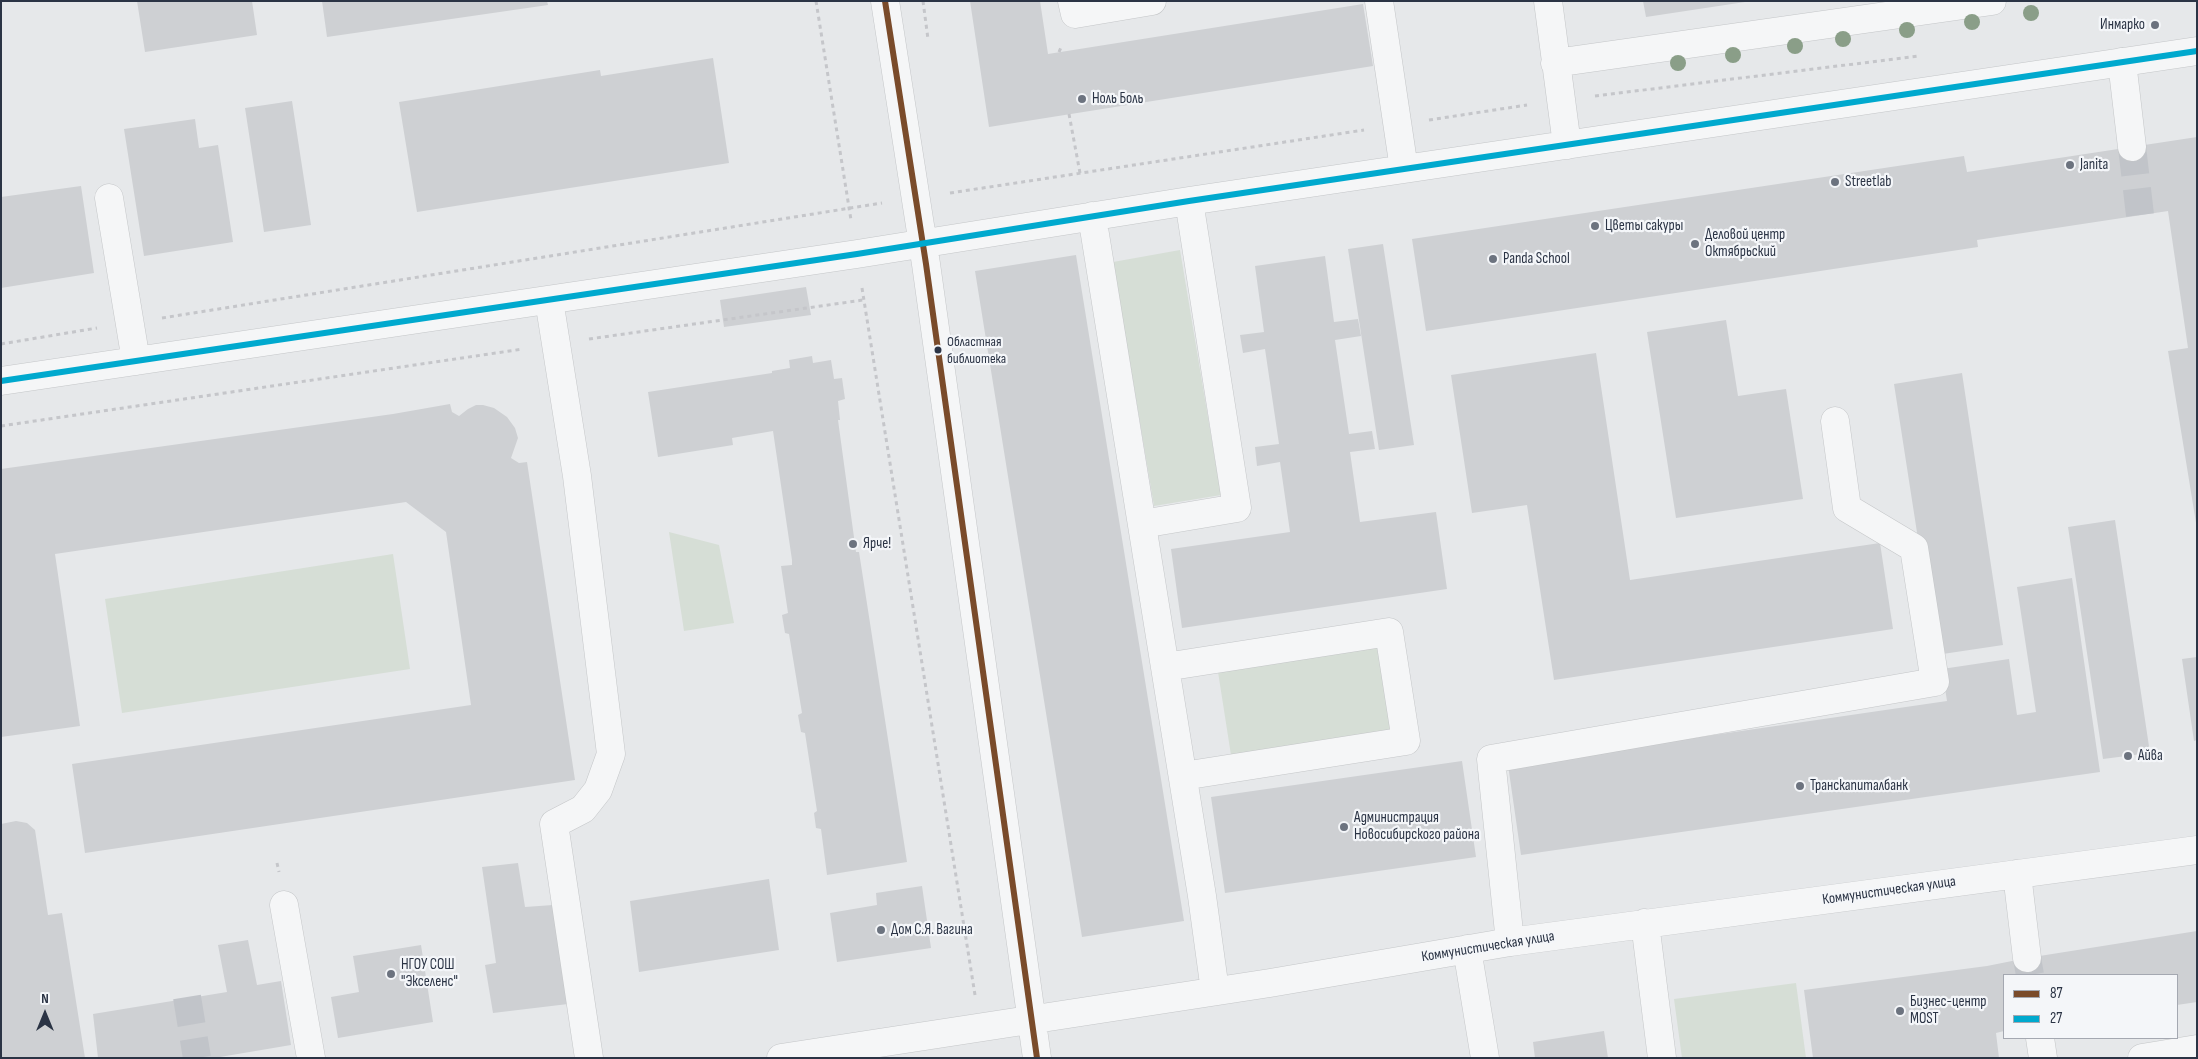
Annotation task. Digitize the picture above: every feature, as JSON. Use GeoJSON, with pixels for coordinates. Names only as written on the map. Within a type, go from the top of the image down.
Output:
{"type":"FeatureCollection","features":[{"type":"Feature","properties":{"kind":"street"},"geometry":{"type":"LineString","coordinates":[[885,1],[923,243],[1037,1058]]}},
{"type":"Feature","properties":{"kind":"street"},"geometry":{"type":"LineString","coordinates":[[1072,1],[1074,14],[1152,1]]}},
{"type":"Feature","properties":{"kind":"street"},"geometry":{"type":"LineString","coordinates":[[1379,1],[1404,169]]}},
{"type":"Feature","properties":{"kind":"street"},"geometry":{"type":"LineString","coordinates":[[1548,1],[1567,144]]}},
{"type":"Feature","properties":{"kind":"street"},"geometry":{"type":"LineString","coordinates":[[1555,62],[1992,1]]}},
{"type":"Feature","properties":{"kind":"street"},"geometry":{"type":"LineString","coordinates":[[1,381],[857,254],[1092,216],[1567,144],[2197,51]]}},
{"type":"Feature","properties":{"kind":"street"},"geometry":{"type":"LineString","coordinates":[[2122,62],[2132,147]]}},
{"type":"Feature","properties":{"kind":"street"},"geometry":{"type":"LineString","coordinates":[[109,198],[136,362]]}},
{"type":"Feature","properties":{"kind":"street"},"geometry":{"type":"LineString","coordinates":[[1142,524],[1236,508],[1189,201]]}},
{"type":"Feature","properties":{"kind":"street"},"geometry":{"type":"LineString","coordinates":[[1092,216],[1215,991]]}},
{"type":"Feature","properties":{"kind":"street"},"geometry":{"type":"LineString","coordinates":[[550,300],[593,595],[611,754],[598,790],[583,809],[554,824],[589,1058]]}},
{"type":"Feature","properties":{"kind":"street"},"geometry":{"type":"LineString","coordinates":[[1510,942],[1491,760],[1936,682],[1914,548],[1848,508],[1835,421]]}},
{"type":"Feature","properties":{"kind":"street"},"geometry":{"type":"LineString","coordinates":[[1165,667],[1389,632],[1391,642],[1406,740],[1182,776]]}},
{"type":"Feature","properties":{"kind":"street","name":"Коммунистическая улица"},"geometry":{"type":"LineString","coordinates":[[781,1058],[1031,1021],[1510,942],[2197,850]]}},
{"type":"Feature","properties":{"kind":"street"},"geometry":{"type":"LineString","coordinates":[[2017,874],[2027,958]]}},
{"type":"Feature","properties":{"kind":"street"},"geometry":{"type":"LineString","coordinates":[[284,905],[311,1058]]}},
{"type":"Feature","properties":{"kind":"street"},"geometry":{"type":"LineString","coordinates":[[1645,924],[1662,1058]]}},
{"type":"Feature","properties":{"kind":"street"},"geometry":{"type":"LineString","coordinates":[[1467,949],[1485,1058]]}},
{"type":"Feature","properties":{"kind":"street"},"geometry":{"type":"LineString","coordinates":[[2040,1039],[2043,1058]]}},
{"type":"Feature","properties":{"kind":"street"},"geometry":{"type":"LineString","coordinates":[[2142,1058],[2197,1049]]}},
{"type":"Feature","properties":{"kind":"path"},"geometry":{"type":"LineString","coordinates":[[816,1],[980,1028]]}},
{"type":"Feature","properties":{"kind":"path"},"geometry":{"type":"LineString","coordinates":[[1598,96],[1920,56]]}},
{"type":"Feature","properties":{"kind":"path"},"geometry":{"type":"LineString","coordinates":[[1,344],[849,208],[1561,100]]}},
{"type":"Feature","properties":{"kind":"path"},"geometry":{"type":"LineString","coordinates":[[1070,114],[1080,173]]}},
{"type":"Feature","properties":{"kind":"path"},"geometry":{"type":"LineString","coordinates":[[1,426],[863,300]]}},
{"type":"Feature","properties":{"kind":"shaded area"},"geometry":{"type":"Polygon","coordinates":[[[1180,250],[1221,495],[1154,506],[1113,262],[1180,250]]]}},
{"type":"Feature","properties":{"kind":"shaded area"},"geometry":{"type":"Polygon","coordinates":[[[669,532],[719,545],[734,623],[684,631],[669,532]]]}},
{"type":"Feature","properties":{"kind":"shaded area"},"geometry":{"type":"Polygon","coordinates":[[[393,554],[410,669],[122,713],[105,599],[393,554]]]}},
{"type":"Feature","properties":{"kind":"shaded area"},"geometry":{"type":"Polygon","coordinates":[[[1389,632],[1406,741],[1233,768],[1216,659],[1389,632]]]}},
{"type":"Feature","properties":{"kind":"shaded area"},"geometry":{"type":"Polygon","coordinates":[[[1796,983],[1806,1058],[1682,1058],[1674,999],[1796,983]]]}},
{"type":"Feature","properties":{"kind":"building"},"geometry":{"type":"Polygon","coordinates":[[[137,1],[252,1],[257,35],[145,52],[137,1]]]}},
{"type":"Feature","properties":{"kind":"building"},"geometry":{"type":"Polygon","coordinates":[[[322,1],[547,1],[548,5],[327,37],[322,1]]]}},
{"type":"Feature","properties":{"kind":"building"},"geometry":{"type":"Polygon","coordinates":[[[970,1],[1040,1],[1048,54],[1363,4],[1373,66],[989,127],[970,1]]]}},
{"type":"Feature","properties":{"kind":"building"},"geometry":{"type":"Polygon","coordinates":[[[1643,1],[1745,1],[1745,2],[1646,17],[1643,1]]]}},
{"type":"Feature","properties":{"kind":"building"},"geometry":{"type":"Polygon","coordinates":[[[713,58],[729,163],[417,212],[399,102],[600,70],[601,76],[713,58]]]}},
{"type":"Feature","properties":{"kind":"building"},"geometry":{"type":"Polygon","coordinates":[[[292,101],[311,225],[264,232],[245,108],[292,101]]]}},
{"type":"Feature","properties":{"kind":"building"},"geometry":{"type":"Polygon","coordinates":[[[195,119],[199,148],[218,145],[233,242],[144,256],[124,129],[195,119]]]}},
{"type":"Feature","properties":{"kind":"building","name":"Деловой центр Октябрьский"},"geometry":{"type":"Polygon","coordinates":[[[2197,137],[2197,529],[2168,351],[2188,348],[2168,211],[1977,240],[1978,247],[1426,331],[1412,239],[1964,156],[1967,172],[2197,137]]]}},
{"type":"Feature","properties":{"kind":"building"},"geometry":{"type":"Polygon","coordinates":[[[81,186],[94,273],[1,288],[1,197],[81,186]]]}},
{"type":"Feature","properties":{"kind":"building"},"geometry":{"type":"Polygon","coordinates":[[[1383,244],[1414,445],[1379,450],[1348,249],[1383,244]]]}},
{"type":"Feature","properties":{"kind":"building"},"geometry":{"type":"Polygon","coordinates":[[[1076,255],[1184,921],[1082,937],[975,271],[1076,255]]]}},
{"type":"Feature","properties":{"kind":"building"},"geometry":{"type":"Polygon","coordinates":[[[1325,256],[1334,322],[1358,319],[1361,336],[1335,340],[1349,434],[1372,431],[1375,449],[1350,452],[1360,522],[1436,512],[1447,589],[1182,628],[1171,549],[1290,532],[1280,462],[1257,466],[1255,447],[1279,444],[1265,349],[1243,353],[1240,335],[1264,332],[1255,266],[1325,256]]]}},
{"type":"Feature","properties":{"kind":"building"},"geometry":{"type":"Polygon","coordinates":[[[806,287],[811,315],[724,327],[720,300],[806,287]]]}},
{"type":"Feature","properties":{"kind":"building"},"geometry":{"type":"Polygon","coordinates":[[[1726,320],[1738,396],[1786,389],[1803,499],[1676,518],[1647,332],[1726,320]]]}},
{"type":"Feature","properties":{"kind":"building"},"geometry":{"type":"Polygon","coordinates":[[[1596,353],[1630,580],[1880,543],[1893,629],[1554,680],[1527,505],[1472,513],[1451,375],[1596,353]]]}},
{"type":"Feature","properties":{"kind":"building"},"geometry":{"type":"Polygon","coordinates":[[[812,356],[813,363],[831,360],[834,379],[842,378],[845,399],[838,401],[840,420],[838,420],[856,552],[859,552],[907,862],[827,875],[821,829],[816,828],[814,813],[817,811],[805,733],[801,732],[798,715],[802,713],[789,634],[785,633],[782,615],[788,613],[781,566],[792,565],[792,560],[773,431],[732,438],[733,445],[658,457],[648,392],[772,373],[772,371],[790,368],[789,360],[812,356]]]}},
{"type":"Feature","properties":{"kind":"building"},"geometry":{"type":"Polygon","coordinates":[[[1962,373],[2003,645],[1936,655],[1894,384],[1962,373]]]}},
{"type":"Feature","properties":{"kind":"building"},"geometry":{"type":"Polygon","coordinates":[[[450,404],[452,412],[459,416],[476,405],[483,405],[494,408],[507,417],[515,428],[518,438],[511,458],[519,463],[527,462],[575,780],[85,853],[72,764],[471,705],[446,532],[406,502],[55,554],[80,726],[1,737],[1,469],[393,414],[450,404]]]}},
{"type":"Feature","properties":{"kind":"building"},"geometry":{"type":"Polygon","coordinates":[[[2115,520],[2150,753],[2103,759],[2068,527],[2115,520]]]}},
{"type":"Feature","properties":{"kind":"building"},"geometry":{"type":"Polygon","coordinates":[[[2072,578],[2100,772],[1521,855],[1508,765],[1947,701],[1942,669],[2009,659],[2017,715],[2036,712],[2017,587],[2072,578]]]}},
{"type":"Feature","properties":{"kind":"building"},"geometry":{"type":"Polygon","coordinates":[[[2197,657],[2197,740],[2194,741],[2182,659],[2197,657]]]}},
{"type":"Feature","properties":{"kind":"building","name":"Администрация Новосибирского района"},"geometry":{"type":"Polygon","coordinates":[[[1462,761],[1476,857],[1225,893],[1211,797],[1462,761]]]}},
{"type":"Feature","properties":{"kind":"building"},"geometry":{"type":"Polygon","coordinates":[[[16,821],[27,823],[35,830],[48,915],[62,913],[85,1058],[1,1058],[1,824],[16,821]]]}},
{"type":"Feature","properties":{"kind":"building"},"geometry":{"type":"Polygon","coordinates":[[[518,863],[525,907],[553,905],[568,1004],[493,1013],[485,965],[496,963],[482,867],[518,863]]]}},
{"type":"Feature","properties":{"kind":"building"},"geometry":{"type":"Polygon","coordinates":[[[769,879],[779,950],[639,972],[630,901],[769,879]]]}},
{"type":"Feature","properties":{"kind":"building","name":"Дом С.Я. Вагина"},"geometry":{"type":"Polygon","coordinates":[[[922,886],[931,948],[837,962],[830,913],[877,905],[876,893],[922,886]]]}},
{"type":"Feature","properties":{"kind":"building","name":"Бизнес-центр MOST"},"geometry":{"type":"Polygon","coordinates":[[[2197,931],[2197,1002],[2178,1005],[2178,974],[2003,974],[2003,1031],[1996,1033],[1999,1058],[1813,1058],[1804,990],[1987,966],[2197,931]]]}},
{"type":"Feature","properties":{"kind":"building"},"geometry":{"type":"Polygon","coordinates":[[[248,940],[257,985],[281,981],[291,1045],[214,1058],[98,1058],[93,1014],[227,992],[218,945],[248,940]]]}},
{"type":"Feature","properties":{"kind":"building","name":"НГОУ СОШ \"Экселенс\""},"geometry":{"type":"Polygon","coordinates":[[[421,945],[433,1022],[338,1038],[331,997],[359,992],[353,956],[421,945]]]}},
{"type":"Feature","properties":{"kind":"building"},"geometry":{"type":"Polygon","coordinates":[[[1604,1031],[1608,1058],[1535,1058],[1533,1042],[1604,1031]]]}},
{"type":"Feature","properties":{"kind":"tunnel"},"geometry":{"type":"LineString","coordinates":[[2132,147],[2140,215]]}},
{"type":"Feature","properties":{"kind":"tunnel"},"geometry":{"type":"LineString","coordinates":[[2027,958],[2030,974]]}},
{"type":"Feature","properties":{"kind":"tunnel"},"geometry":{"type":"LineString","coordinates":[[187,997],[197,1058]]}},
{"type":"Feature","properties":{"kind":"transit line","name":"87"},"geometry":{"type":"LineString","coordinates":[[885,1],[926,264],[1037,1058]]}},
{"type":"Feature","properties":{"kind":"transit line","name":"27"},"geometry":{"type":"LineString","coordinates":[[1,381],[857,254],[1189,201],[2197,51]]}},
{"type":"Feature","properties":{"kind":"place","name":"Инмарко"},"geometry":{"type":"Point","coordinates":[2155,25]}},
{"type":"Feature","properties":{"kind":"place","name":"Ноль Боль"},"geometry":{"type":"Point","coordinates":[1082,99]}},
{"type":"Feature","properties":{"kind":"place","name":"Janita"},"geometry":{"type":"Point","coordinates":[2070,165]}},
{"type":"Feature","properties":{"kind":"place","name":"Streetlab"},"geometry":{"type":"Point","coordinates":[1835,182]}},
{"type":"Feature","properties":{"kind":"place","name":"Цветы сакуры"},"geometry":{"type":"Point","coordinates":[1595,226]}},
{"type":"Feature","properties":{"kind":"place","name":"Деловой центр Октябрьский"},"geometry":{"type":"Point","coordinates":[1695,244]}},
{"type":"Feature","properties":{"kind":"place","name":"Panda School"},"geometry":{"type":"Point","coordinates":[1493,259]}},
{"type":"Feature","properties":{"kind":"place","name":"Областная библиотека"},"geometry":{"type":"Point","coordinates":[938,350]}},
{"type":"Feature","properties":{"kind":"place","name":"Ярче!"},"geometry":{"type":"Point","coordinates":[853,544]}},
{"type":"Feature","properties":{"kind":"place","name":"Айва"},"geometry":{"type":"Point","coordinates":[2128,756]}},
{"type":"Feature","properties":{"kind":"place","name":"Транскапиталбанк"},"geometry":{"type":"Point","coordinates":[1800,786]}},
{"type":"Feature","properties":{"kind":"place","name":"Администрация Новосибирского района"},"geometry":{"type":"Point","coordinates":[1344,827]}},
{"type":"Feature","properties":{"kind":"place","name":"Дом С.Я. Вагина"},"geometry":{"type":"Point","coordinates":[881,930]}},
{"type":"Feature","properties":{"kind":"place","name":"НГОУ СОШ \"Экселенс\""},"geometry":{"type":"Point","coordinates":[391,974]}},
{"type":"Feature","properties":{"kind":"place","name":"Бизнес-центр MOST"},"geometry":{"type":"Point","coordinates":[1900,1011]}}]}
